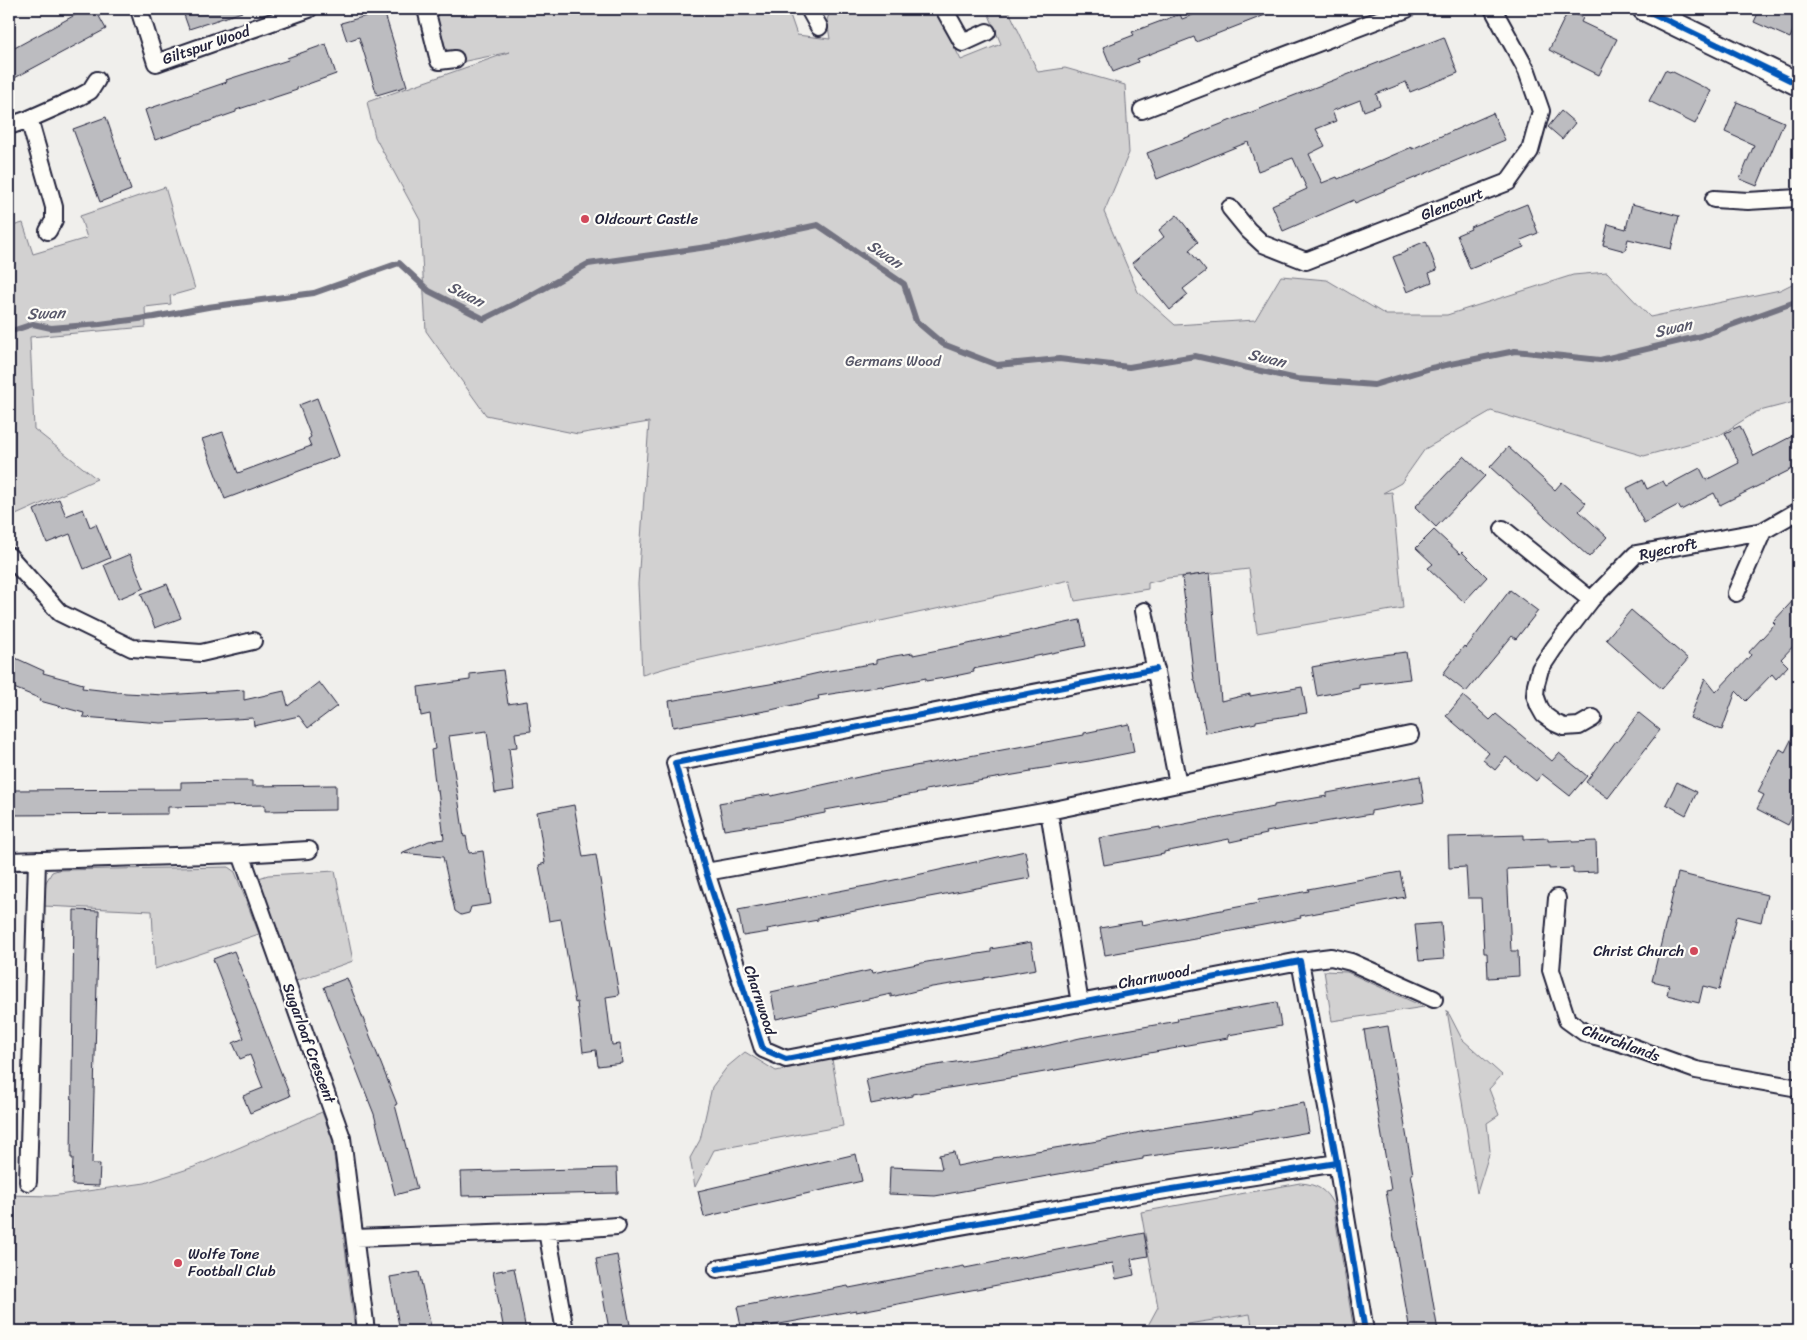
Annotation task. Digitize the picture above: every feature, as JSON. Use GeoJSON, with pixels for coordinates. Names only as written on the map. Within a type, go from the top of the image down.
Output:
{"type":"FeatureCollection","features":[{"type":"Feature","properties":{"kind":"main road"},"geometry":{"type":"LineString","coordinates":[[1644,9],[1798,84]]}},
{"type":"Feature","properties":{"kind":"street","name":"Giltspur Wood"},"geometry":{"type":"LineString","coordinates":[[140,9],[156,63],[309,9]]}},
{"type":"Feature","properties":{"kind":"street"},"geometry":{"type":"LineString","coordinates":[[426,9],[439,61],[455,58]]}},
{"type":"Feature","properties":{"kind":"street"},"geometry":{"type":"LineString","coordinates":[[809,9],[819,27]]}},
{"type":"Feature","properties":{"kind":"street"},"geometry":{"type":"LineString","coordinates":[[944,9],[963,43],[987,32]]}},
{"type":"Feature","properties":{"kind":"street"},"geometry":{"type":"LineString","coordinates":[[1142,110],[1407,9]]}},
{"type":"Feature","properties":{"kind":"street","name":"Glencourt"},"geometry":{"type":"LineString","coordinates":[[1230,208],[1248,230],[1263,244],[1306,261],[1508,182],[1530,151],[1542,111],[1527,71],[1493,9]]}},
{"type":"Feature","properties":{"kind":"street"},"geometry":{"type":"LineString","coordinates":[[9,126],[81,96],[90,91],[97,80]]}},
{"type":"Feature","properties":{"kind":"street"},"geometry":{"type":"LineString","coordinates":[[29,119],[54,207],[54,220],[48,232]]}},
{"type":"Feature","properties":{"kind":"street"},"geometry":{"type":"LineString","coordinates":[[1714,199],[1748,201],[1798,198]]}},
{"type":"Feature","properties":{"kind":"street","name":"Ryecroft"},"geometry":{"type":"LineString","coordinates":[[1593,718],[1580,726],[1564,727],[1544,715],[1535,695],[1540,669],[1591,600],[1636,554],[1763,531],[1798,511]]}},
{"type":"Feature","properties":{"kind":"street"},"geometry":{"type":"LineString","coordinates":[[1503,530],[1591,600]]}},
{"type":"Feature","properties":{"kind":"street"},"geometry":{"type":"LineString","coordinates":[[1736,593],[1763,531]]}},
{"type":"Feature","properties":{"kind":"street"},"geometry":{"type":"LineString","coordinates":[[9,556],[60,613],[132,648],[201,653],[253,641]]}},
{"type":"Feature","properties":{"kind":"street"},"geometry":{"type":"LineString","coordinates":[[1144,611],[1178,784]]}},
{"type":"Feature","properties":{"kind":"street","name":"Charnwood"},"geometry":{"type":"LineString","coordinates":[[1156,669],[675,763],[706,872],[763,1049],[786,1059],[1300,961],[1331,957],[1351,962],[1434,999]]}},
{"type":"Feature","properties":{"kind":"street"},"geometry":{"type":"LineString","coordinates":[[706,872],[1049,811],[1410,735]]}},
{"type":"Feature","properties":{"kind":"street"},"geometry":{"type":"LineString","coordinates":[[1049,811],[1080,1004]]}},
{"type":"Feature","properties":{"kind":"street"},"geometry":{"type":"LineString","coordinates":[[9,861],[242,854],[309,850]]}},
{"type":"Feature","properties":{"kind":"street","name":"Sugarloaf Crescent"},"geometry":{"type":"LineString","coordinates":[[242,854],[342,1138],[366,1331]]}},
{"type":"Feature","properties":{"kind":"street"},"geometry":{"type":"LineString","coordinates":[[28,1182],[37,860]]}},
{"type":"Feature","properties":{"kind":"street","name":"Churchlands"},"geometry":{"type":"LineString","coordinates":[[1557,898],[1551,970],[1567,1020],[1585,1033],[1621,1043],[1696,1070],[1798,1088]]}},
{"type":"Feature","properties":{"kind":"street"},"geometry":{"type":"LineString","coordinates":[[1300,961],[1365,1331]]}},
{"type":"Feature","properties":{"kind":"street"},"geometry":{"type":"LineString","coordinates":[[717,1269],[1147,1193],[1337,1163]]}},
{"type":"Feature","properties":{"kind":"street"},"geometry":{"type":"LineString","coordinates":[[355,1238],[547,1231],[617,1226]]}},
{"type":"Feature","properties":{"kind":"street"},"geometry":{"type":"LineString","coordinates":[[547,1231],[565,1331]]}},
{"type":"Feature","properties":{"kind":"shaded area"},"geometry":{"type":"Polygon","coordinates":[[[1251,1314],[1253,1331],[1147,1331],[1251,1314]]]}},
{"type":"Feature","properties":{"kind":"shaded area"},"geometry":{"type":"Polygon","coordinates":[[[1054,1324],[1068,1331],[1014,1331],[1054,1324]]]}},
{"type":"Feature","properties":{"kind":"green space","name":"Germans Wood"},"geometry":{"type":"Polygon","coordinates":[[[435,9],[788,9],[797,35],[830,39],[827,20],[831,9],[935,9],[961,60],[1001,44],[987,10],[1008,9],[1038,72],[1065,68],[1125,85],[1129,153],[1104,212],[1138,292],[1175,325],[1255,320],[1281,276],[1327,280],[1386,315],[1447,315],[1573,275],[1607,272],[1650,317],[1780,290],[1798,281],[1798,401],[1756,412],[1720,435],[1644,456],[1491,411],[1425,449],[1401,483],[1383,493],[1392,492],[1403,608],[1257,633],[1249,569],[1168,578],[1148,583],[1148,589],[1075,601],[1070,580],[673,666],[642,675],[638,584],[649,422],[578,434],[486,415],[426,331],[420,220],[375,137],[367,102],[510,52],[461,62],[456,51],[446,50],[435,9]]]}},
{"type":"Feature","properties":{"kind":"green space"},"geometry":{"type":"Polygon","coordinates":[[[165,187],[195,289],[170,296],[171,304],[145,307],[146,327],[30,337],[34,429],[97,479],[9,518],[9,227],[23,223],[33,254],[87,238],[80,216],[165,187]]]}},
{"type":"Feature","properties":{"kind":"green space"},"geometry":{"type":"Polygon","coordinates":[[[228,867],[235,872],[259,934],[155,969],[152,911],[44,906],[46,882],[52,872],[58,870],[228,867]]]}},
{"type":"Feature","properties":{"kind":"green space"},"geometry":{"type":"Polygon","coordinates":[[[335,871],[353,961],[296,981],[256,879],[268,875],[335,871]]]}},
{"type":"Feature","properties":{"kind":"green space"},"geometry":{"type":"Polygon","coordinates":[[[1324,971],[1347,972],[1424,1007],[1332,1021],[1324,971]]]}},
{"type":"Feature","properties":{"kind":"green space"},"geometry":{"type":"Polygon","coordinates":[[[1447,1010],[1462,1039],[1502,1075],[1489,1089],[1499,1115],[1487,1123],[1490,1151],[1477,1193],[1447,1010]]]}},
{"type":"Feature","properties":{"kind":"green space"},"geometry":{"type":"Polygon","coordinates":[[[745,1052],[776,1071],[832,1059],[843,1126],[714,1150],[695,1187],[690,1158],[700,1140],[712,1087],[727,1067],[745,1052]]]}},
{"type":"Feature","properties":{"kind":"green space","name":"Wolfe Tone Football Club"},"geometry":{"type":"Polygon","coordinates":[[[322,1112],[332,1139],[355,1331],[9,1331],[9,1195],[51,1196],[145,1183],[194,1167],[322,1112]]]}},
{"type":"Feature","properties":{"kind":"green space"},"geometry":{"type":"Polygon","coordinates":[[[1300,1183],[1320,1189],[1333,1204],[1354,1331],[1253,1331],[1250,1314],[1145,1331],[1158,1307],[1141,1212],[1300,1183]]]}},
{"type":"Feature","properties":{"kind":"building"},"geometry":{"type":"Polygon","coordinates":[[[86,9],[95,9],[106,29],[9,81],[9,51],[86,9]]]}},
{"type":"Feature","properties":{"kind":"building"},"geometry":{"type":"Polygon","coordinates":[[[182,9],[241,9],[242,12],[189,29],[182,9]]]}},
{"type":"Feature","properties":{"kind":"building"},"geometry":{"type":"Polygon","coordinates":[[[1208,9],[1278,10],[1196,42],[1194,37],[1137,59],[1138,62],[1113,72],[1103,47],[1134,35],[1132,32],[1180,14],[1182,19],[1208,9]]]}},
{"type":"Feature","properties":{"kind":"building"},"geometry":{"type":"Polygon","coordinates":[[[1760,9],[1791,9],[1798,12],[1798,19],[1790,38],[1754,22],[1760,9]]]}},
{"type":"Feature","properties":{"kind":"building"},"geometry":{"type":"Polygon","coordinates":[[[384,11],[407,86],[377,95],[359,37],[347,41],[341,23],[384,11]]]}},
{"type":"Feature","properties":{"kind":"building"},"geometry":{"type":"Polygon","coordinates":[[[1568,11],[1583,18],[1581,22],[1617,39],[1599,75],[1549,50],[1568,11]]]}},
{"type":"Feature","properties":{"kind":"building"},"geometry":{"type":"Polygon","coordinates":[[[1444,37],[1458,73],[1410,92],[1406,82],[1376,94],[1380,105],[1364,111],[1360,100],[1332,111],[1336,121],[1316,129],[1325,146],[1309,154],[1322,183],[1337,177],[1338,179],[1412,147],[1412,149],[1493,113],[1505,140],[1355,203],[1354,200],[1283,231],[1272,205],[1307,189],[1293,158],[1258,171],[1248,142],[1157,179],[1147,153],[1444,37]]]}},
{"type":"Feature","properties":{"kind":"building"},"geometry":{"type":"Polygon","coordinates":[[[326,44],[336,74],[297,88],[297,90],[155,140],[145,110],[227,82],[226,80],[288,60],[287,58],[326,44]]]}},
{"type":"Feature","properties":{"kind":"building"},"geometry":{"type":"Polygon","coordinates":[[[1665,70],[1671,71],[1711,91],[1695,124],[1649,101],[1665,70]]]}},
{"type":"Feature","properties":{"kind":"building"},"geometry":{"type":"Polygon","coordinates":[[[1737,102],[1784,122],[1757,186],[1740,179],[1754,145],[1725,132],[1737,102]]]}},
{"type":"Feature","properties":{"kind":"building"},"geometry":{"type":"Polygon","coordinates":[[[1561,111],[1575,123],[1562,139],[1548,127],[1561,111]]]}},
{"type":"Feature","properties":{"kind":"building"},"geometry":{"type":"Polygon","coordinates":[[[106,117],[131,190],[100,202],[73,129],[106,117]]]}},
{"type":"Feature","properties":{"kind":"building"},"geometry":{"type":"Polygon","coordinates":[[[1527,204],[1538,233],[1521,240],[1524,247],[1470,269],[1457,235],[1471,229],[1470,227],[1527,204]]]}},
{"type":"Feature","properties":{"kind":"building"},"geometry":{"type":"Polygon","coordinates":[[[1632,204],[1679,216],[1671,249],[1628,239],[1625,251],[1603,245],[1608,224],[1626,229],[1632,204]]]}},
{"type":"Feature","properties":{"kind":"building"},"geometry":{"type":"Polygon","coordinates":[[[1177,215],[1198,242],[1189,250],[1206,271],[1183,289],[1188,295],[1170,310],[1132,263],[1164,237],[1159,230],[1177,215]]]}},
{"type":"Feature","properties":{"kind":"building"},"geometry":{"type":"Polygon","coordinates":[[[1426,241],[1437,270],[1429,273],[1432,282],[1407,292],[1393,257],[1426,241]]]}},
{"type":"Feature","properties":{"kind":"building"},"geometry":{"type":"Polygon","coordinates":[[[317,398],[339,456],[225,499],[202,439],[223,432],[238,473],[311,446],[308,439],[311,437],[299,405],[317,398]]]}},
{"type":"Feature","properties":{"kind":"building"},"geometry":{"type":"Polygon","coordinates":[[[1740,426],[1754,456],[1798,433],[1798,466],[1720,505],[1714,493],[1681,510],[1678,505],[1644,523],[1627,488],[1643,480],[1647,489],[1663,481],[1666,486],[1700,468],[1706,480],[1739,463],[1725,433],[1740,426]]]}},
{"type":"Feature","properties":{"kind":"building"},"geometry":{"type":"Polygon","coordinates":[[[1508,447],[1555,490],[1562,482],[1586,503],[1579,511],[1607,537],[1589,557],[1490,467],[1508,447]]]}},
{"type":"Feature","properties":{"kind":"building"},"geometry":{"type":"Polygon","coordinates":[[[1464,456],[1485,476],[1436,527],[1415,507],[1464,456]]]}},
{"type":"Feature","properties":{"kind":"building"},"geometry":{"type":"Polygon","coordinates":[[[59,499],[66,516],[83,509],[90,527],[96,524],[110,558],[84,569],[70,534],[47,543],[34,510],[59,499]]]}},
{"type":"Feature","properties":{"kind":"building"},"geometry":{"type":"Polygon","coordinates":[[[1434,530],[1460,554],[1462,552],[1487,577],[1464,602],[1428,568],[1433,564],[1416,548],[1434,530]]]}},
{"type":"Feature","properties":{"kind":"building"},"geometry":{"type":"Polygon","coordinates":[[[130,554],[144,588],[118,599],[104,565],[130,554]]]}},
{"type":"Feature","properties":{"kind":"building"},"geometry":{"type":"Polygon","coordinates":[[[1210,573],[1221,701],[1250,694],[1250,696],[1302,687],[1307,713],[1256,721],[1256,723],[1206,733],[1194,680],[1182,577],[1210,573]]]}},
{"type":"Feature","properties":{"kind":"building"},"geometry":{"type":"Polygon","coordinates":[[[167,584],[181,618],[155,628],[141,594],[167,584]]]}},
{"type":"Feature","properties":{"kind":"building"},"geometry":{"type":"Polygon","coordinates":[[[1510,590],[1538,611],[1516,639],[1512,636],[1466,692],[1443,674],[1464,646],[1466,648],[1510,590]]]}},
{"type":"Feature","properties":{"kind":"building"},"geometry":{"type":"Polygon","coordinates":[[[1798,595],[1798,641],[1781,659],[1788,666],[1776,679],[1772,674],[1746,701],[1736,691],[1722,730],[1690,718],[1705,678],[1716,692],[1751,655],[1749,652],[1798,595]]]}},
{"type":"Feature","properties":{"kind":"building"},"geometry":{"type":"Polygon","coordinates":[[[1631,610],[1688,659],[1662,689],[1606,639],[1631,610]]]}},
{"type":"Feature","properties":{"kind":"building"},"geometry":{"type":"Polygon","coordinates":[[[1080,620],[1086,646],[973,669],[974,672],[950,677],[926,681],[926,678],[882,687],[818,696],[819,699],[771,710],[673,727],[669,701],[770,684],[876,663],[876,660],[894,656],[913,653],[913,655],[1080,620]]]}},
{"type":"Feature","properties":{"kind":"building"},"geometry":{"type":"Polygon","coordinates":[[[1406,652],[1410,679],[1359,685],[1359,688],[1317,696],[1312,667],[1406,652]]]}},
{"type":"Feature","properties":{"kind":"building"},"geometry":{"type":"Polygon","coordinates":[[[9,655],[44,671],[43,673],[83,684],[82,688],[165,695],[244,690],[244,700],[284,691],[288,706],[319,682],[337,706],[308,728],[299,716],[254,726],[253,718],[161,723],[83,717],[84,713],[40,701],[41,699],[9,686],[9,655]]]}},
{"type":"Feature","properties":{"kind":"building"},"geometry":{"type":"Polygon","coordinates":[[[503,670],[508,704],[527,701],[531,731],[515,733],[517,747],[509,748],[514,790],[495,793],[487,731],[449,736],[464,837],[466,836],[469,853],[483,851],[491,904],[471,907],[469,913],[461,915],[455,911],[443,857],[401,853],[429,841],[444,839],[431,750],[435,749],[430,714],[421,716],[418,687],[470,680],[470,674],[503,670]]]}},
{"type":"Feature","properties":{"kind":"building"},"geometry":{"type":"Polygon","coordinates":[[[1463,696],[1490,720],[1496,714],[1552,761],[1559,753],[1587,776],[1570,796],[1542,774],[1536,781],[1506,757],[1495,770],[1483,760],[1489,753],[1446,716],[1463,696]]]}},
{"type":"Feature","properties":{"kind":"building"},"geometry":{"type":"Polygon","coordinates":[[[1639,713],[1660,730],[1608,798],[1586,782],[1639,713]]]}},
{"type":"Feature","properties":{"kind":"building"},"geometry":{"type":"Polygon","coordinates":[[[1129,724],[1134,752],[925,790],[925,792],[825,810],[825,813],[783,821],[724,830],[719,803],[770,794],[771,796],[882,772],[1084,735],[1084,733],[1129,724]]]}},
{"type":"Feature","properties":{"kind":"building"},"geometry":{"type":"Polygon","coordinates":[[[1798,726],[1798,805],[1788,825],[1757,809],[1764,795],[1758,792],[1780,749],[1785,752],[1798,726]]]}},
{"type":"Feature","properties":{"kind":"building"},"geometry":{"type":"Polygon","coordinates":[[[1420,776],[1424,802],[1371,811],[1371,814],[1266,832],[1267,834],[1230,842],[1229,839],[1104,865],[1099,838],[1209,820],[1274,807],[1274,805],[1327,796],[1327,793],[1420,776]]]}},
{"type":"Feature","properties":{"kind":"building"},"geometry":{"type":"Polygon","coordinates":[[[252,781],[252,786],[336,785],[336,810],[265,811],[265,805],[168,807],[168,814],[11,815],[11,790],[181,789],[181,782],[252,781]]]}},
{"type":"Feature","properties":{"kind":"building"},"geometry":{"type":"Polygon","coordinates":[[[1677,782],[1697,792],[1686,815],[1666,804],[1677,782]]]}},
{"type":"Feature","properties":{"kind":"building"},"geometry":{"type":"Polygon","coordinates":[[[574,805],[583,857],[596,855],[619,995],[606,997],[612,1045],[620,1044],[622,1063],[598,1066],[596,1050],[583,1052],[577,1002],[575,1003],[561,919],[549,921],[539,865],[545,863],[537,812],[574,805]]]}},
{"type":"Feature","properties":{"kind":"building"},"geometry":{"type":"Polygon","coordinates":[[[1524,835],[1524,839],[1548,838],[1548,841],[1596,841],[1597,872],[1573,873],[1573,868],[1549,869],[1549,867],[1507,869],[1511,951],[1518,951],[1519,976],[1488,978],[1487,953],[1484,953],[1481,898],[1468,898],[1466,867],[1449,868],[1448,837],[1524,835]]]}},
{"type":"Feature","properties":{"kind":"building"},"geometry":{"type":"Polygon","coordinates":[[[1025,851],[1030,878],[818,918],[818,920],[767,929],[768,932],[743,936],[738,910],[876,884],[1025,851]]]}},
{"type":"Feature","properties":{"kind":"building"},"geometry":{"type":"Polygon","coordinates":[[[1400,872],[1405,897],[1105,955],[1100,928],[1141,921],[1142,925],[1259,903],[1258,900],[1400,872]]]}},
{"type":"Feature","properties":{"kind":"building","name":"Christ Church"},"geometry":{"type":"Polygon","coordinates":[[[1678,873],[1767,895],[1761,922],[1737,916],[1719,990],[1703,986],[1699,1003],[1667,995],[1669,985],[1652,981],[1678,873]]]}},
{"type":"Feature","properties":{"kind":"building"},"geometry":{"type":"Polygon","coordinates":[[[74,910],[99,911],[92,1164],[100,1164],[99,1186],[72,1185],[74,910]]]}},
{"type":"Feature","properties":{"kind":"building"},"geometry":{"type":"Polygon","coordinates":[[[1441,923],[1444,959],[1419,961],[1415,925],[1441,923]]]}},
{"type":"Feature","properties":{"kind":"building"},"geometry":{"type":"Polygon","coordinates":[[[1031,942],[1036,969],[932,987],[891,997],[891,994],[776,1019],[771,992],[872,970],[873,973],[991,952],[991,949],[1031,942]]]}},
{"type":"Feature","properties":{"kind":"building"},"geometry":{"type":"Polygon","coordinates":[[[234,951],[290,1096],[250,1113],[243,1096],[263,1088],[250,1055],[240,1059],[233,1043],[244,1038],[213,959],[234,951]]]}},
{"type":"Feature","properties":{"kind":"building"},"geometry":{"type":"Polygon","coordinates":[[[347,978],[397,1104],[395,1105],[417,1189],[395,1195],[374,1114],[324,987],[347,978]]]}},
{"type":"Feature","properties":{"kind":"building"},"geometry":{"type":"Polygon","coordinates":[[[1277,1002],[1281,1026],[1228,1035],[1228,1038],[1177,1048],[912,1094],[912,1096],[871,1104],[866,1079],[906,1070],[1024,1051],[1080,1038],[1178,1021],[1177,1019],[1277,1002]]]}},
{"type":"Feature","properties":{"kind":"building"},"geometry":{"type":"Polygon","coordinates":[[[1388,1026],[1438,1331],[1410,1331],[1386,1191],[1391,1190],[1364,1030],[1388,1026]]]}},
{"type":"Feature","properties":{"kind":"building"},"geometry":{"type":"Polygon","coordinates":[[[1304,1103],[1309,1132],[1143,1157],[1143,1159],[935,1196],[889,1194],[890,1167],[942,1169],[939,1155],[954,1152],[957,1166],[1150,1130],[1253,1114],[1253,1112],[1304,1103]]]}},
{"type":"Feature","properties":{"kind":"building"},"geometry":{"type":"Polygon","coordinates":[[[856,1154],[862,1181],[704,1217],[698,1191],[856,1154]]]}},
{"type":"Feature","properties":{"kind":"building"},"geometry":{"type":"Polygon","coordinates":[[[617,1168],[618,1193],[462,1196],[461,1172],[617,1168]]]}},
{"type":"Feature","properties":{"kind":"building"},"geometry":{"type":"Polygon","coordinates":[[[1144,1233],[1148,1256],[1131,1259],[1134,1275],[1116,1279],[1113,1263],[856,1312],[856,1310],[742,1331],[737,1307],[964,1266],[965,1268],[1144,1233]]]}},
{"type":"Feature","properties":{"kind":"building"},"geometry":{"type":"Polygon","coordinates":[[[617,1255],[630,1325],[609,1329],[596,1259],[617,1255]]]}},
{"type":"Feature","properties":{"kind":"building"},"geometry":{"type":"Polygon","coordinates":[[[514,1268],[526,1331],[504,1331],[493,1272],[514,1268]]]}},
{"type":"Feature","properties":{"kind":"building"},"geometry":{"type":"Polygon","coordinates":[[[419,1272],[431,1327],[421,1329],[421,1331],[400,1331],[390,1277],[419,1272]]]}},
{"type":"Feature","properties":{"kind":"waterway","name":"Swan"},"geometry":{"type":"LineString","coordinates":[[9,332],[33,324],[51,328],[100,324],[314,293],[399,263],[429,291],[484,319],[588,264],[728,244],[818,225],[904,284],[916,321],[943,344],[997,365],[1059,359],[1129,367],[1195,356],[1297,379],[1374,385],[1431,368],[1515,351],[1600,360],[1701,336],[1798,301]]}},
{"type":"Feature","properties":{"kind":"cycle path"},"geometry":{"type":"LineString","coordinates":[[1644,9],[1798,84]]}},
{"type":"Feature","properties":{"kind":"cycle path"},"geometry":{"type":"LineString","coordinates":[[1156,669],[675,763],[706,872],[763,1049],[786,1059],[1300,961],[1337,1163]]}},
{"type":"Feature","properties":{"kind":"cycle path"},"geometry":{"type":"LineString","coordinates":[[717,1269],[1147,1193],[1337,1163],[1365,1331]]}},
{"type":"Feature","properties":{"kind":"place","name":"Oldcourt Castle"},"geometry":{"type":"Point","coordinates":[585,219]}},
{"type":"Feature","properties":{"kind":"place","name":"Christ Church"},"geometry":{"type":"Point","coordinates":[1694,951]}},
{"type":"Feature","properties":{"kind":"place","name":"Wolfe Tone Football Club"},"geometry":{"type":"Point","coordinates":[178,1263]}}]}
